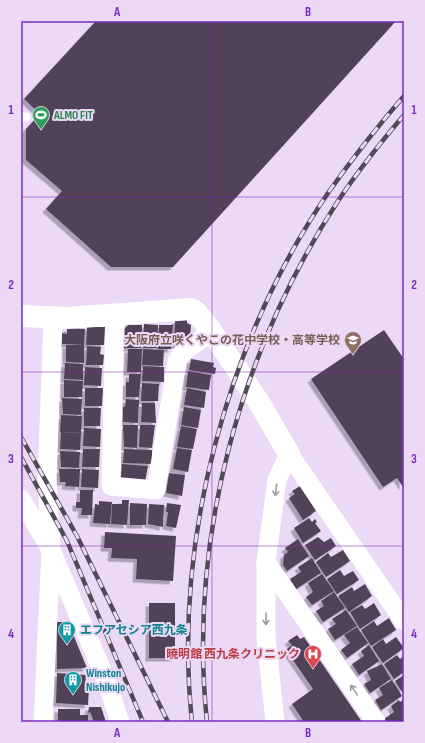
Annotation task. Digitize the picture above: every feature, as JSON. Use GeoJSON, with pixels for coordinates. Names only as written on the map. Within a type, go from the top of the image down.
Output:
{"type":"FeatureCollection","features":[{"type":"Feature","properties":{"kind":"street"},"geometry":{"type":"LineString","coordinates":[[21,316],[52,318],[191,309],[197,313],[212,332],[260,404],[289,454],[404,621]]}},
{"type":"Feature","properties":{"kind":"street"},"geometry":{"type":"LineString","coordinates":[[115,314],[111,486],[156,490],[177,361],[183,352],[212,332]]}},
{"type":"Feature","properties":{"kind":"street"},"geometry":{"type":"LineString","coordinates":[[43,722],[51,550],[47,480],[52,318]]}},
{"type":"Feature","properties":{"kind":"street"},"geometry":{"type":"LineString","coordinates":[[275,722],[266,637],[266,562],[277,480],[289,454]]}},
{"type":"Feature","properties":{"kind":"street"},"geometry":{"type":"LineString","coordinates":[[21,499],[51,550],[106,680],[120,722]]}},
{"type":"Feature","properties":{"kind":"street"},"geometry":{"type":"LineString","coordinates":[[266,562],[376,722]]}},
{"type":"Feature","properties":{"kind":"building"},"geometry":{"type":"Polygon","coordinates":[[[96,21],[396,21],[173,267],[111,267],[46,209],[62,191],[26,160],[26,129],[40,114],[24,99],[96,21]]]}},
{"type":"Feature","properties":{"kind":"building"},"geometry":{"type":"Polygon","coordinates":[[[175,320],[187,320],[187,323],[191,325],[190,339],[184,339],[183,342],[179,342],[179,345],[174,345],[175,320]]]}},
{"type":"Feature","properties":{"kind":"building"},"geometry":{"type":"Polygon","coordinates":[[[144,324],[158,325],[157,348],[143,348],[144,324]]]}},
{"type":"Feature","properties":{"kind":"building"},"geometry":{"type":"Polygon","coordinates":[[[128,325],[142,325],[141,348],[124,348],[125,328],[128,325]]]}},
{"type":"Feature","properties":{"kind":"building"},"geometry":{"type":"Polygon","coordinates":[[[159,325],[173,325],[171,349],[158,349],[159,325]]]}},
{"type":"Feature","properties":{"kind":"building"},"geometry":{"type":"Polygon","coordinates":[[[87,327],[105,327],[104,345],[86,345],[87,327]]]}},
{"type":"Feature","properties":{"kind":"building"},"geometry":{"type":"Polygon","coordinates":[[[67,328],[85,329],[84,345],[62,344],[62,333],[67,334],[67,328]]]}},
{"type":"Feature","properties":{"kind":"building"},"geometry":{"type":"Polygon","coordinates":[[[384,330],[404,359],[403,487],[397,478],[383,487],[311,379],[384,330]]]}},
{"type":"Feature","properties":{"kind":"building"},"geometry":{"type":"Polygon","coordinates":[[[66,345],[84,345],[84,363],[66,362],[66,345]]]}},
{"type":"Feature","properties":{"kind":"building"},"geometry":{"type":"Polygon","coordinates":[[[87,346],[101,347],[100,354],[104,355],[103,365],[86,365],[87,346]]]}},
{"type":"Feature","properties":{"kind":"building"},"geometry":{"type":"Polygon","coordinates":[[[128,349],[142,349],[141,372],[127,372],[128,349]]]}},
{"type":"Feature","properties":{"kind":"building"},"geometry":{"type":"Polygon","coordinates":[[[143,349],[164,350],[163,366],[142,365],[143,349]]]}},
{"type":"Feature","properties":{"kind":"building"},"geometry":{"type":"Polygon","coordinates":[[[191,359],[214,363],[213,367],[216,368],[215,374],[189,370],[191,359]]]}},
{"type":"Feature","properties":{"kind":"building"},"geometry":{"type":"Polygon","coordinates":[[[65,363],[83,364],[83,380],[64,379],[65,363]]]}},
{"type":"Feature","properties":{"kind":"building"},"geometry":{"type":"Polygon","coordinates":[[[143,366],[164,367],[164,382],[142,381],[143,366]]]}},
{"type":"Feature","properties":{"kind":"building"},"geometry":{"type":"Polygon","coordinates":[[[85,367],[102,368],[101,386],[84,385],[85,367]]]}},
{"type":"Feature","properties":{"kind":"building"},"geometry":{"type":"Polygon","coordinates":[[[188,371],[211,375],[209,390],[186,387],[188,371]]]}},
{"type":"Feature","properties":{"kind":"building"},"geometry":{"type":"Polygon","coordinates":[[[129,374],[141,374],[139,397],[126,397],[126,382],[129,382],[129,374]]]}},
{"type":"Feature","properties":{"kind":"building"},"geometry":{"type":"Polygon","coordinates":[[[64,380],[83,381],[82,397],[64,397],[64,380]]]}},
{"type":"Feature","properties":{"kind":"building"},"geometry":{"type":"Polygon","coordinates":[[[142,383],[159,384],[158,401],[141,401],[142,383]]]}},
{"type":"Feature","properties":{"kind":"building"},"geometry":{"type":"Polygon","coordinates":[[[85,388],[103,388],[102,406],[85,406],[85,388]]]}},
{"type":"Feature","properties":{"kind":"building"},"geometry":{"type":"Polygon","coordinates":[[[187,388],[206,392],[204,408],[184,405],[187,388]]]}},
{"type":"Feature","properties":{"kind":"building"},"geometry":{"type":"Polygon","coordinates":[[[62,398],[82,399],[81,415],[63,414],[62,398]]]}},
{"type":"Feature","properties":{"kind":"building"},"geometry":{"type":"Polygon","coordinates":[[[126,399],[139,400],[138,423],[123,422],[123,407],[125,407],[126,399]]]}},
{"type":"Feature","properties":{"kind":"building"},"geometry":{"type":"Polygon","coordinates":[[[142,403],[155,403],[156,423],[141,422],[142,403]]]}},
{"type":"Feature","properties":{"kind":"building"},"geometry":{"type":"Polygon","coordinates":[[[184,407],[201,410],[198,428],[181,425],[184,407]]]}},
{"type":"Feature","properties":{"kind":"building"},"geometry":{"type":"Polygon","coordinates":[[[84,408],[101,408],[100,426],[84,426],[84,408]]]}},
{"type":"Feature","properties":{"kind":"building"},"geometry":{"type":"Polygon","coordinates":[[[61,415],[82,416],[81,433],[60,432],[61,415]]]}},
{"type":"Feature","properties":{"kind":"building"},"geometry":{"type":"Polygon","coordinates":[[[123,425],[138,425],[137,448],[124,447],[123,425]]]}},
{"type":"Feature","properties":{"kind":"building"},"geometry":{"type":"Polygon","coordinates":[[[140,425],[155,425],[152,448],[139,447],[140,425]]]}},
{"type":"Feature","properties":{"kind":"building"},"geometry":{"type":"Polygon","coordinates":[[[181,426],[197,429],[193,449],[177,447],[181,426]]]}},
{"type":"Feature","properties":{"kind":"building"},"geometry":{"type":"Polygon","coordinates":[[[84,428],[101,429],[100,447],[83,446],[84,428]]]}},
{"type":"Feature","properties":{"kind":"building"},"geometry":{"type":"Polygon","coordinates":[[[61,432],[81,433],[80,450],[60,449],[61,432]]]}},
{"type":"Feature","properties":{"kind":"building"},"geometry":{"type":"Polygon","coordinates":[[[177,448],[192,450],[188,472],[173,469],[177,448]]]}},
{"type":"Feature","properties":{"kind":"building"},"geometry":{"type":"Polygon","coordinates":[[[83,449],[100,449],[99,467],[82,467],[83,449]]]}},
{"type":"Feature","properties":{"kind":"building"},"geometry":{"type":"Polygon","coordinates":[[[124,449],[152,450],[152,464],[123,463],[124,449]]]}},
{"type":"Feature","properties":{"kind":"building"},"geometry":{"type":"Polygon","coordinates":[[[60,451],[80,452],[79,468],[61,467],[60,451]]]}},
{"type":"Feature","properties":{"kind":"building"},"geometry":{"type":"Polygon","coordinates":[[[122,464],[148,466],[145,482],[124,480],[121,477],[122,464]]]}},
{"type":"Feature","properties":{"kind":"building"},"geometry":{"type":"Polygon","coordinates":[[[59,469],[80,469],[79,487],[65,486],[66,482],[60,482],[59,469]]]}},
{"type":"Feature","properties":{"kind":"building"},"geometry":{"type":"Polygon","coordinates":[[[82,469],[99,470],[98,488],[81,487],[82,469]]]}},
{"type":"Feature","properties":{"kind":"building"},"geometry":{"type":"Polygon","coordinates":[[[169,473],[185,475],[182,496],[166,493],[169,473]]]}},
{"type":"Feature","properties":{"kind":"building"},"geometry":{"type":"Polygon","coordinates":[[[300,486],[316,511],[303,520],[289,498],[295,494],[292,491],[300,486]]]}},
{"type":"Feature","properties":{"kind":"building"},"geometry":{"type":"Polygon","coordinates":[[[80,490],[93,490],[92,515],[81,515],[82,508],[76,508],[76,502],[80,502],[80,490]]]}},
{"type":"Feature","properties":{"kind":"building"},"geometry":{"type":"Polygon","coordinates":[[[122,500],[129,500],[127,525],[111,524],[112,504],[122,504],[122,500]]]}},
{"type":"Feature","properties":{"kind":"building"},"geometry":{"type":"Polygon","coordinates":[[[99,501],[112,502],[110,524],[93,523],[95,504],[99,505],[99,501]]]}},
{"type":"Feature","properties":{"kind":"building"},"geometry":{"type":"Polygon","coordinates":[[[130,503],[147,504],[146,525],[130,525],[130,503]]]}},
{"type":"Feature","properties":{"kind":"building"},"geometry":{"type":"Polygon","coordinates":[[[167,503],[181,505],[176,528],[166,526],[168,512],[166,512],[167,503]]]}},
{"type":"Feature","properties":{"kind":"building"},"geometry":{"type":"Polygon","coordinates":[[[149,504],[164,505],[163,527],[148,524],[149,504]]]}},
{"type":"Feature","properties":{"kind":"building"},"geometry":{"type":"Polygon","coordinates":[[[309,518],[312,522],[315,519],[317,522],[315,523],[321,531],[303,543],[294,528],[309,518]]]}},
{"type":"Feature","properties":{"kind":"building"},"geometry":{"type":"Polygon","coordinates":[[[105,532],[176,536],[173,581],[136,579],[137,559],[111,558],[112,548],[104,548],[105,532]]]}},
{"type":"Feature","properties":{"kind":"building"},"geometry":{"type":"Polygon","coordinates":[[[318,537],[324,542],[331,538],[336,546],[315,560],[305,545],[318,537]]]}},
{"type":"Feature","properties":{"kind":"building"},"geometry":{"type":"Polygon","coordinates":[[[298,539],[309,556],[287,571],[283,565],[284,555],[288,552],[285,548],[298,539]]]}},
{"type":"Feature","properties":{"kind":"building"},"geometry":{"type":"Polygon","coordinates":[[[343,550],[350,561],[326,577],[316,562],[328,553],[331,557],[343,550]]]}},
{"type":"Feature","properties":{"kind":"building"},"geometry":{"type":"Polygon","coordinates":[[[312,558],[321,573],[296,589],[290,579],[301,572],[298,567],[312,558]]]}},
{"type":"Feature","properties":{"kind":"building"},"geometry":{"type":"Polygon","coordinates":[[[340,570],[344,576],[353,571],[359,580],[337,594],[327,579],[340,570]]]}},
{"type":"Feature","properties":{"kind":"building"},"geometry":{"type":"Polygon","coordinates":[[[322,574],[334,591],[312,605],[306,597],[313,592],[308,583],[322,574]]]}},
{"type":"Feature","properties":{"kind":"building"},"geometry":{"type":"Polygon","coordinates":[[[365,584],[372,596],[349,612],[338,596],[352,587],[354,591],[365,584]]]}},
{"type":"Feature","properties":{"kind":"building"},"geometry":{"type":"Polygon","coordinates":[[[334,592],[345,608],[323,622],[316,611],[324,606],[321,601],[334,592]]]}},
{"type":"Feature","properties":{"kind":"building"},"geometry":{"type":"Polygon","coordinates":[[[149,603],[175,603],[175,658],[149,658],[149,603]]]}},
{"type":"Feature","properties":{"kind":"building"},"geometry":{"type":"Polygon","coordinates":[[[374,603],[381,615],[360,629],[350,612],[362,605],[365,609],[374,603]]]}},
{"type":"Feature","properties":{"kind":"building"},"geometry":{"type":"Polygon","coordinates":[[[346,610],[357,626],[335,640],[328,629],[336,624],[332,619],[346,610]]]}},
{"type":"Feature","properties":{"kind":"building"},"geometry":{"type":"Polygon","coordinates":[[[389,618],[396,630],[371,646],[361,630],[374,621],[377,626],[389,618]]]}},
{"type":"Feature","properties":{"kind":"building","name":"エフアセシア西九条"},"geometry":{"type":"Polygon","coordinates":[[[57,622],[68,622],[87,668],[57,669],[57,622]]]}},
{"type":"Feature","properties":{"kind":"building"},"geometry":{"type":"Polygon","coordinates":[[[357,627],[368,643],[347,658],[341,650],[350,643],[344,635],[357,627]]]}},
{"type":"Feature","properties":{"kind":"building","name":"暁明館 西九条クリニック"},"geometry":{"type":"Polygon","coordinates":[[[297,635],[300,639],[304,637],[362,722],[304,722],[292,704],[313,689],[286,650],[292,645],[288,641],[297,635]]]}},
{"type":"Feature","properties":{"kind":"building"},"geometry":{"type":"Polygon","coordinates":[[[396,637],[404,648],[383,663],[372,647],[383,639],[386,644],[396,637]]]}},
{"type":"Feature","properties":{"kind":"building"},"geometry":{"type":"Polygon","coordinates":[[[369,645],[379,661],[359,675],[352,664],[364,656],[361,651],[369,645]]]}},
{"type":"Feature","properties":{"kind":"building"},"geometry":{"type":"Polygon","coordinates":[[[397,655],[400,659],[404,656],[404,672],[394,679],[384,664],[397,655]]]}},
{"type":"Feature","properties":{"kind":"building"},"geometry":{"type":"Polygon","coordinates":[[[382,664],[391,679],[370,693],[364,684],[371,680],[367,671],[382,664]]]}},
{"type":"Feature","properties":{"kind":"building","name":"Winston Nishikujo"},"geometry":{"type":"Polygon","coordinates":[[[57,673],[86,675],[85,686],[89,686],[88,705],[56,703],[57,673]]]}},
{"type":"Feature","properties":{"kind":"building"},"geometry":{"type":"Polygon","coordinates":[[[404,675],[404,695],[395,681],[404,675]]]}},
{"type":"Feature","properties":{"kind":"building"},"geometry":{"type":"Polygon","coordinates":[[[392,680],[402,696],[381,710],[375,700],[383,695],[379,688],[392,680]]]}},
{"type":"Feature","properties":{"kind":"building"},"geometry":{"type":"Polygon","coordinates":[[[404,699],[404,720],[401,722],[386,722],[384,719],[394,712],[391,706],[399,700],[400,702],[404,699]]]}},
{"type":"Feature","properties":{"kind":"building"},"geometry":{"type":"Polygon","coordinates":[[[89,707],[101,707],[106,722],[94,722],[90,712],[88,713],[89,707]]]}},
{"type":"Feature","properties":{"kind":"building"},"geometry":{"type":"Polygon","coordinates":[[[58,709],[80,709],[80,715],[88,715],[88,722],[58,722],[58,709]]]}},
{"type":"Feature","properties":{"kind":"railway"},"geometry":{"type":"LineString","coordinates":[[192,722],[188,654],[191,584],[200,515],[215,446],[235,379],[261,314],[292,251],[337,180],[374,131],[404,96]]}},
{"type":"Feature","properties":{"kind":"railway"},"geometry":{"type":"LineString","coordinates":[[207,722],[203,654],[206,586],[214,518],[228,451],[248,385],[273,321],[303,260],[338,201],[370,157],[404,115]]}},
{"type":"Feature","properties":{"kind":"railway"},"geometry":{"type":"LineString","coordinates":[[21,437],[77,536],[168,722]]}},
{"type":"Feature","properties":{"kind":"railway"},"geometry":{"type":"LineString","coordinates":[[21,457],[67,541],[143,722]]}},
{"type":"Feature","properties":{"kind":"place","name":"ALMO FIT"},"geometry":{"type":"Point","coordinates":[41,130]}},
{"type":"Feature","properties":{"kind":"place","name":"大阪府立咲くやこの花中学校・高等学校"},"geometry":{"type":"Point","coordinates":[353,355]}},
{"type":"Feature","properties":{"kind":"place","name":"エフアセシア西九条"},"geometry":{"type":"Point","coordinates":[67,645]}},
{"type":"Feature","properties":{"kind":"place","name":"暁明館 西九条クリニック"},"geometry":{"type":"Point","coordinates":[313,669]}},
{"type":"Feature","properties":{"kind":"place","name":"Winston Nishikujo"},"geometry":{"type":"Point","coordinates":[73,695]}}]}
